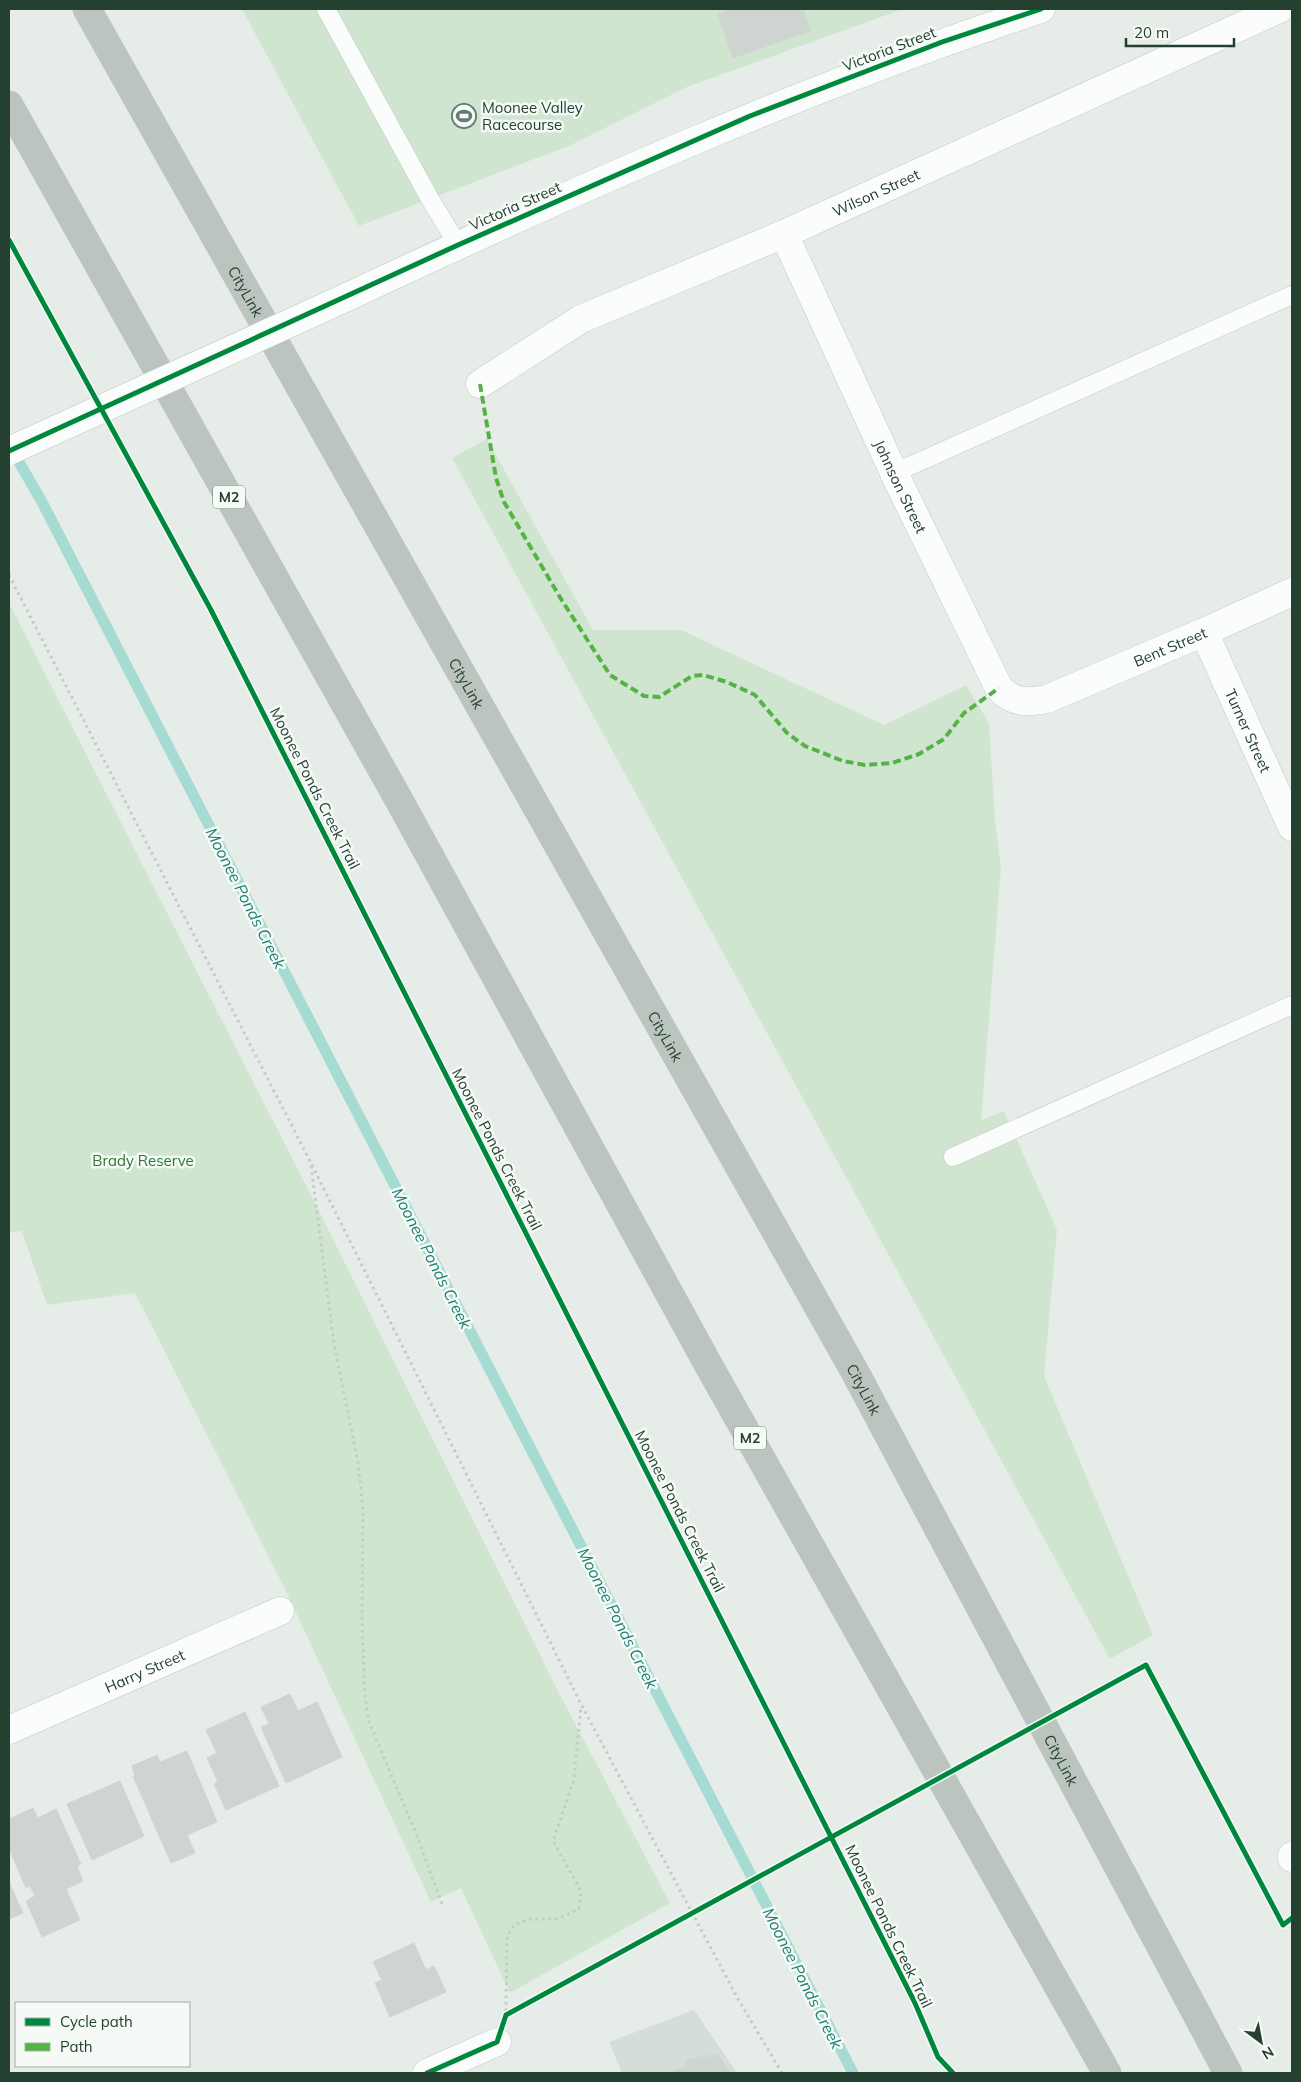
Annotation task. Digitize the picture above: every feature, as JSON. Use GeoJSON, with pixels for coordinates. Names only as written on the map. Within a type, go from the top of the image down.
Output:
{"type":"FeatureCollection","features":[{"type":"Feature","properties":{"kind":"highway","name":"CityLink"},"geometry":{"type":"LineString","coordinates":[[87,9],[855,1372],[1228,2073]]}},
{"type":"Feature","properties":{"kind":"highway","name":"M2"},"geometry":{"type":"LineString","coordinates":[[9,105],[389,783],[709,1366],[1107,2073]]}},
{"type":"Feature","properties":{"kind":"street","name":"Victoria Street"},"geometry":{"type":"LineString","coordinates":[[9,451],[458,245],[750,116],[942,42],[1041,9]]}},
{"type":"Feature","properties":{"kind":"street","name":"Wilson Street"},"geometry":{"type":"LineString","coordinates":[[480,384],[581,319],[784,234],[1279,9]]}},
{"type":"Feature","properties":{"kind":"street","name":"Johnson Street"},"geometry":{"type":"LineString","coordinates":[[784,234],[894,473],[998,688],[1007,696],[1019,700],[1030,702],[1047,699]]}},
{"type":"Feature","properties":{"kind":"street","name":"Bent Street"},"geometry":{"type":"LineString","coordinates":[[1047,699],[1292,592]]}},
{"type":"Feature","properties":{"kind":"street","name":"Turner Street"},"geometry":{"type":"LineString","coordinates":[[1204,632],[1292,827]]}},
{"type":"Feature","properties":{"kind":"street","name":"Harry Street"},"geometry":{"type":"LineString","coordinates":[[9,1730],[280,1611]]}},
{"type":"Feature","properties":{"kind":"street"},"geometry":{"type":"LineString","coordinates":[[427,2073],[497,2042]]}},
{"type":"Feature","properties":{"kind":"lane"},"geometry":{"type":"LineString","coordinates":[[326,9],[430,199],[458,245]]}},
{"type":"Feature","properties":{"kind":"lane"},"geometry":{"type":"LineString","coordinates":[[894,473],[1292,295]]}},
{"type":"Feature","properties":{"kind":"lane"},"geometry":{"type":"LineString","coordinates":[[953,1157],[1292,1005]]}},
{"type":"Feature","properties":{"kind":"path"},"geometry":{"type":"LineString","coordinates":[[9,575],[311,1163],[582,1706],[738,1999],[782,2073]]}},
{"type":"Feature","properties":{"kind":"path"},"geometry":{"type":"LineString","coordinates":[[311,1163],[334,1344],[358,1462],[363,1509],[362,1620],[365,1696],[369,1722],[417,1836],[442,1904]]}},
{"type":"Feature","properties":{"kind":"path"},"geometry":{"type":"LineString","coordinates":[[515,2012],[506,2015],[507,1937],[514,1925],[532,1918],[557,1919],[579,1909],[581,1891],[553,1841],[574,1780],[582,1706]]}},
{"type":"Feature","properties":{"kind":"path"},"geometry":{"type":"LineString","coordinates":[[689,1916],[698,1912]]}},
{"type":"Feature","properties":{"kind":"shaded area"},"geometry":{"type":"Polygon","coordinates":[[[694,2010],[737,2073],[622,2073],[609,2042],[694,2010]]]}},
{"type":"Feature","properties":{"kind":"green space","name":"Moonee Valley Racecourse"},"geometry":{"type":"Polygon","coordinates":[[[242,9],[903,9],[687,87],[571,145],[359,226],[242,9]]]}},
{"type":"Feature","properties":{"kind":"green space"},"geometry":{"type":"Polygon","coordinates":[[[487,439],[593,630],[681,630],[884,725],[966,685],[989,723],[995,820],[1001,867],[981,1120],[1004,1111],[1057,1230],[1044,1376],[1153,1635],[1110,1659],[452,458],[487,439]]]}},
{"type":"Feature","properties":{"kind":"green space","name":"Brady Reserve"},"geometry":{"type":"Polygon","coordinates":[[[9,603],[315,1203],[560,1695],[670,1903],[510,1993],[461,1888],[431,1902],[285,1589],[135,1293],[47,1305],[22,1231],[9,1232],[9,603]]]}},
{"type":"Feature","properties":{"kind":"building"},"geometry":{"type":"Polygon","coordinates":[[[734,9],[803,9],[810,31],[733,58],[718,14],[734,9]]]}},
{"type":"Feature","properties":{"kind":"building"},"geometry":{"type":"Polygon","coordinates":[[[290,1694],[298,1711],[317,1702],[342,1757],[286,1783],[261,1727],[269,1724],[261,1707],[290,1694]]]}},
{"type":"Feature","properties":{"kind":"building"},"geometry":{"type":"Polygon","coordinates":[[[245,1712],[279,1786],[226,1810],[214,1784],[218,1782],[207,1758],[217,1753],[206,1730],[245,1712]]]}},
{"type":"Feature","properties":{"kind":"building"},"geometry":{"type":"Polygon","coordinates":[[[187,1751],[217,1822],[187,1835],[195,1853],[171,1863],[133,1776],[135,1775],[132,1766],[157,1755],[160,1762],[187,1751]]]}},
{"type":"Feature","properties":{"kind":"building"},"geometry":{"type":"Polygon","coordinates":[[[120,1781],[144,1836],[92,1860],[67,1804],[120,1781]]]}},
{"type":"Feature","properties":{"kind":"building"},"geometry":{"type":"Polygon","coordinates":[[[33,1808],[38,1818],[56,1809],[81,1864],[77,1866],[83,1881],[66,1889],[80,1920],[42,1937],[26,1901],[35,1896],[30,1886],[26,1888],[9,1848],[9,1819],[33,1808]]]}},
{"type":"Feature","properties":{"kind":"building"},"geometry":{"type":"Polygon","coordinates":[[[9,1882],[23,1913],[9,1919],[9,1882]]]}},
{"type":"Feature","properties":{"kind":"building"},"geometry":{"type":"Polygon","coordinates":[[[414,1943],[426,1970],[434,1966],[446,1992],[390,2017],[375,1983],[382,1980],[373,1962],[414,1943]]]}},
{"type":"Feature","properties":{"kind":"building"},"geometry":{"type":"Polygon","coordinates":[[[718,2054],[730,2073],[669,2073],[688,2066],[686,2061],[708,2055],[708,2059],[718,2054]]]}},
{"type":"Feature","properties":{"kind":"waterway","name":"Moonee Ponds Creek"},"geometry":{"type":"LineString","coordinates":[[12,450],[42,502],[853,2073]]}},
{"type":"Feature","properties":{"kind":"marked path"},"geometry":{"type":"LineString","coordinates":[[480,384],[496,478],[504,502],[561,599],[610,675],[644,696],[659,697],[692,676],[703,675],[727,682],[755,695],[787,733],[805,746],[843,761],[865,765],[892,763],[919,754],[944,739],[964,713],[999,688]]}},
{"type":"Feature","properties":{"kind":"cycle path"},"geometry":{"type":"LineString","coordinates":[[9,451],[458,245],[750,116],[942,42],[1041,9]]}},
{"type":"Feature","properties":{"kind":"cycle path","name":"Moonee Ponds Creek Trail"},"geometry":{"type":"LineString","coordinates":[[9,240],[211,610],[915,2003],[938,2057],[953,2073]]}},
{"type":"Feature","properties":{"kind":"cycle path"},"geometry":{"type":"LineString","coordinates":[[427,2073],[497,2042],[506,2015],[1146,1665],[1283,1925],[1292,1918]]}},
{"type":"Feature","properties":{"kind":"place","name":"Moonee Valley Racecourse"},"geometry":{"type":"Point","coordinates":[464,116]}}]}
